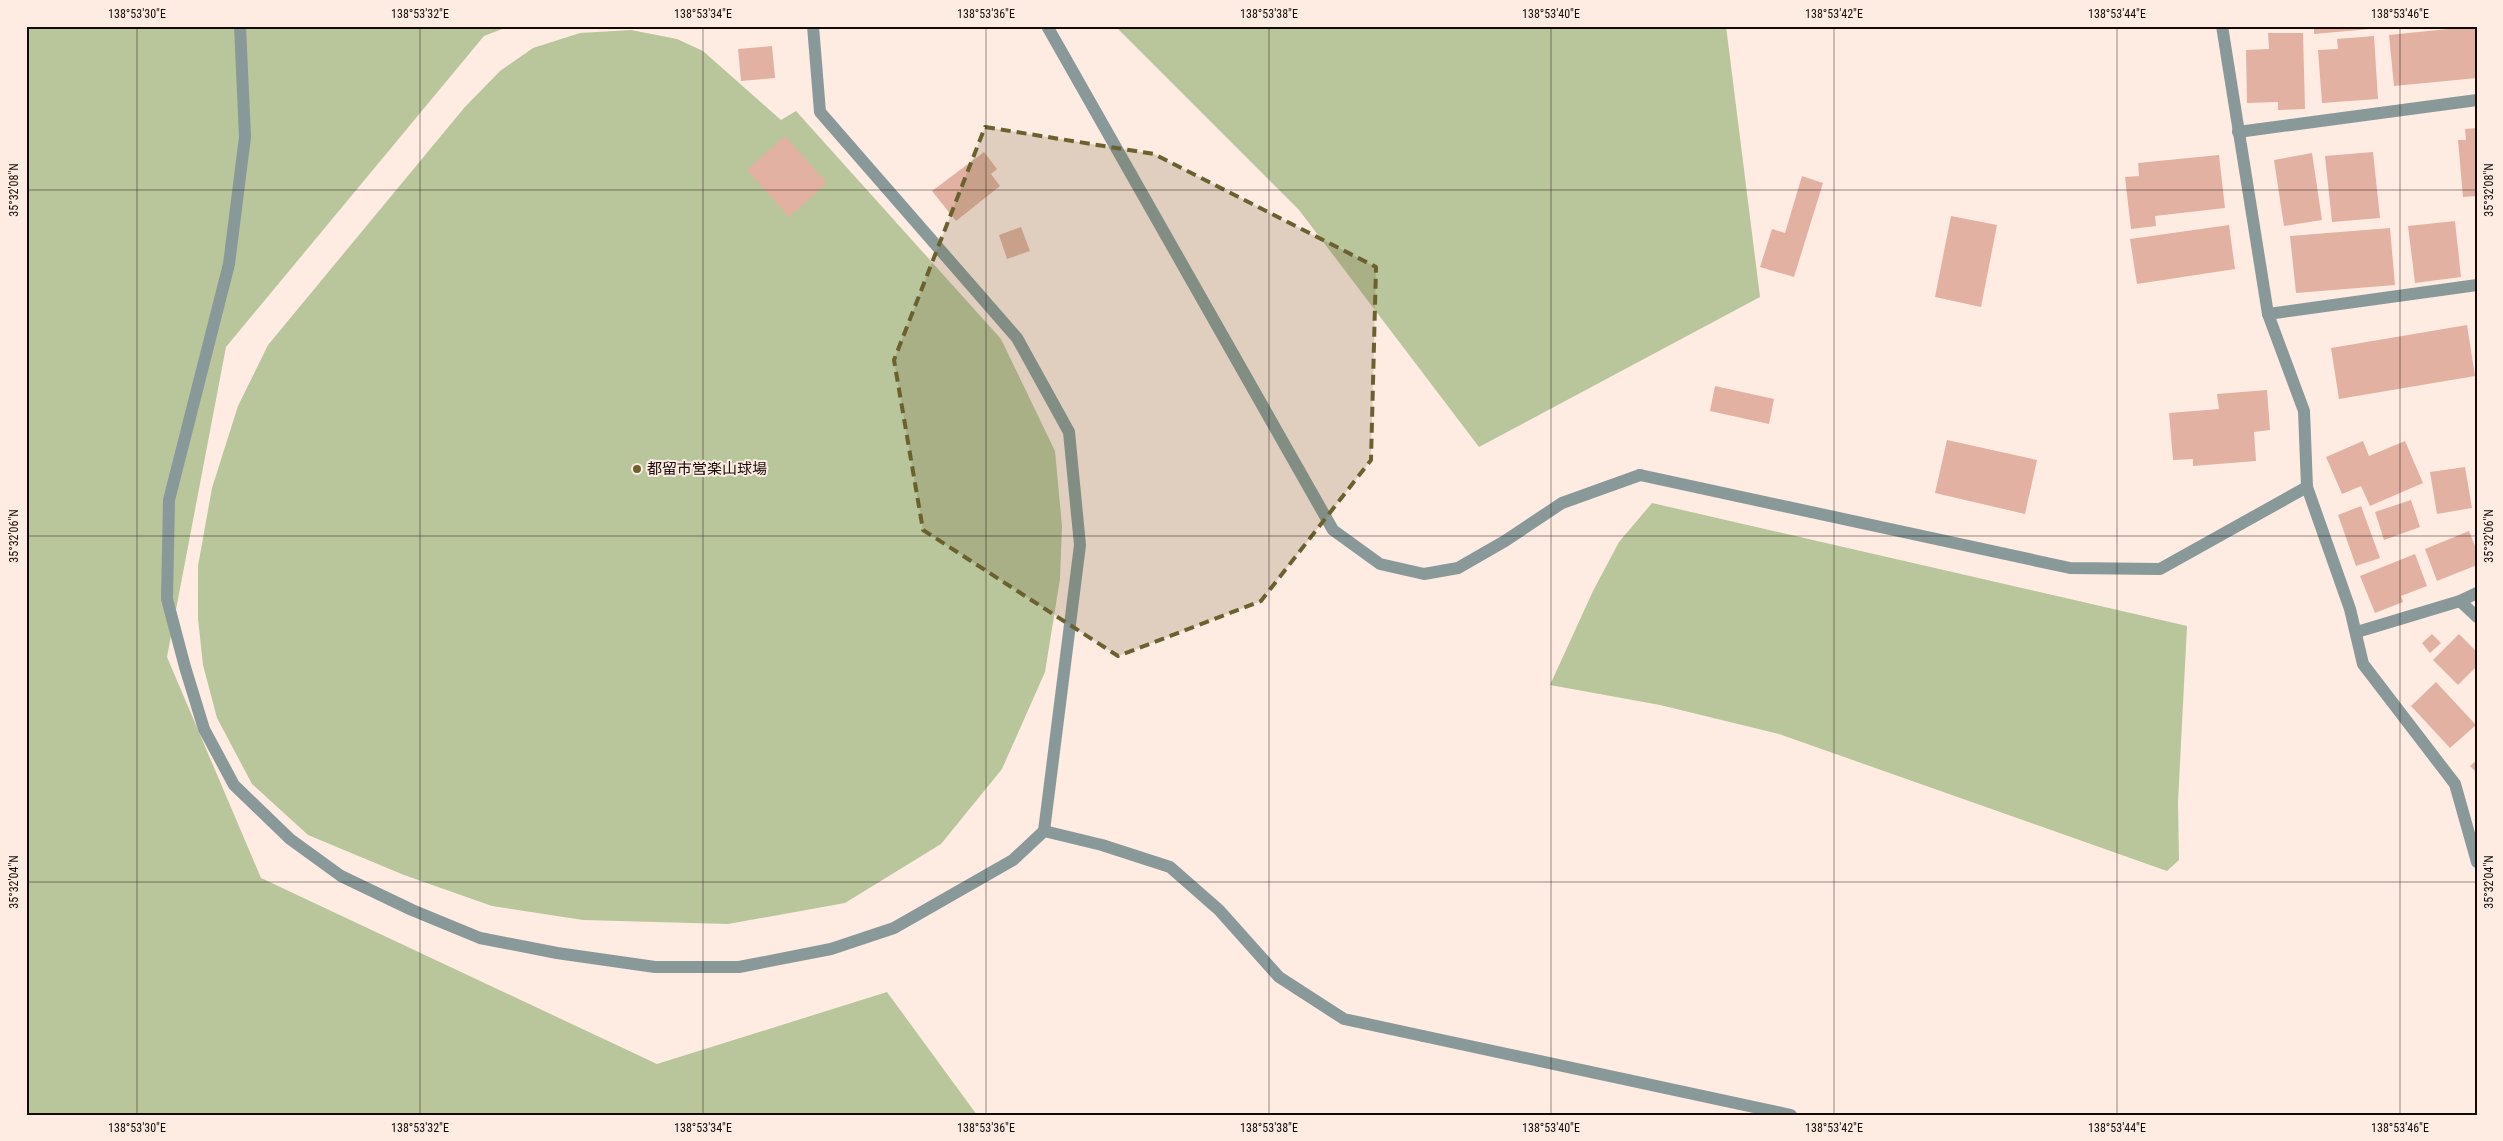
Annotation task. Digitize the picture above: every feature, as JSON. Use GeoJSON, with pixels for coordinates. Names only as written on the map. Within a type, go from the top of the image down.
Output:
{"type":"FeatureCollection","features":[{"type":"Feature","properties":{"kind":"street"},"geometry":{"type":"LineString","coordinates":[[240,26],[245,137],[231,254],[169,500],[167,599],[204,729],[234,785],[290,839],[342,876],[412,910],[480,938],[557,953],[655,967],[739,967],[831,949],[894,928],[1013,860],[1044,831],[1080,544],[1069,432],[1017,338],[820,112],[813,26]]}},
{"type":"Feature","properties":{"kind":"street"},"geometry":{"type":"LineString","coordinates":[[1047,26],[1333,530],[1380,564],[1424,574],[1458,568],[1505,541],[1562,503],[1640,475],[2070,568],[2160,569],[2307,487]]}},
{"type":"Feature","properties":{"kind":"street"},"geometry":{"type":"LineString","coordinates":[[2222,26],[2268,314],[2304,411],[2307,487],[2357,632],[2363,664],[2455,784],[2477,862]]}},
{"type":"Feature","properties":{"kind":"street"},"geometry":{"type":"LineString","coordinates":[[2238,132],[2477,100]]}},
{"type":"Feature","properties":{"kind":"street"},"geometry":{"type":"LineString","coordinates":[[2268,314],[2477,285]]}},
{"type":"Feature","properties":{"kind":"street"},"geometry":{"type":"LineString","coordinates":[[2357,632],[2460,601],[2477,593]]}},
{"type":"Feature","properties":{"kind":"street"},"geometry":{"type":"LineString","coordinates":[[2460,601],[2477,617]]}},
{"type":"Feature","properties":{"kind":"street"},"geometry":{"type":"LineString","coordinates":[[1044,831],[1102,845],[1170,866],[1219,910],[1279,977],[1344,1018],[1791,1115]]}},
{"type":"Feature","properties":{"kind":"highlighted area"},"geometry":{"type":"Polygon","coordinates":[[[985,127],[1154,154],[1376,267],[1371,460],[1261,601],[1118,656],[923,530],[894,360],[985,127]]]}},
{"type":"Feature","properties":{"kind":"green space"},"geometry":{"type":"Polygon","coordinates":[[[26,26],[510,26],[484,36],[226,347],[167,657],[261,878],[657,1064],[887,992],[977,1115],[26,1115],[26,26]]]}},
{"type":"Feature","properties":{"kind":"green space"},"geometry":{"type":"Polygon","coordinates":[[[1115,26],[1726,26],[1760,297],[1479,447],[1299,210],[1115,26]]]}},
{"type":"Feature","properties":{"kind":"green space","name":"都留市営楽山球場"},"geometry":{"type":"Polygon","coordinates":[[[631,30],[677,39],[703,51],[781,120],[796,111],[1001,339],[1055,451],[1062,526],[1060,579],[1045,672],[1002,769],[941,844],[845,903],[728,924],[583,920],[492,906],[404,875],[308,835],[252,784],[217,718],[203,665],[198,619],[198,566],[212,488],[238,406],[268,345],[464,108],[500,71],[533,48],[580,33],[631,30]]]}},
{"type":"Feature","properties":{"kind":"green space"},"geometry":{"type":"Polygon","coordinates":[[[1652,503],[2187,626],[2178,802],[2179,860],[2167,871],[1779,734],[1660,705],[1550,685],[1593,591],[1619,542],[1652,503]]]}},
{"type":"Feature","properties":{"kind":"building"},"geometry":{"type":"Polygon","coordinates":[[[2314,26],[2370,26],[2370,29],[2314,34],[2314,26]]]}},
{"type":"Feature","properties":{"kind":"building"},"geometry":{"type":"Polygon","coordinates":[[[2477,26],[2477,78],[2394,86],[2389,35],[2477,26]]]}},
{"type":"Feature","properties":{"kind":"building"},"geometry":{"type":"Polygon","coordinates":[[[2268,33],[2303,33],[2305,109],[2278,110],[2278,102],[2247,103],[2246,50],[2269,49],[2268,33]]]}},
{"type":"Feature","properties":{"kind":"building"},"geometry":{"type":"Polygon","coordinates":[[[2374,36],[2378,99],[2322,103],[2318,50],[2338,49],[2337,39],[2374,36]]]}},
{"type":"Feature","properties":{"kind":"building"},"geometry":{"type":"Polygon","coordinates":[[[772,46],[775,78],[741,81],[738,49],[772,46]]]}},
{"type":"Feature","properties":{"kind":"building"},"geometry":{"type":"Polygon","coordinates":[[[2477,128],[2477,196],[2463,197],[2458,140],[2466,140],[2465,129],[2477,128]]]}},
{"type":"Feature","properties":{"kind":"building"},"geometry":{"type":"Polygon","coordinates":[[[785,136],[827,183],[789,217],[747,170],[785,136]]]}},
{"type":"Feature","properties":{"kind":"building"},"geometry":{"type":"Polygon","coordinates":[[[984,152],[997,169],[991,174],[1000,186],[956,221],[932,191],[984,152]]]}},
{"type":"Feature","properties":{"kind":"building"},"geometry":{"type":"Polygon","coordinates":[[[2373,152],[2380,218],[2332,222],[2325,156],[2373,152]]]}},
{"type":"Feature","properties":{"kind":"building"},"geometry":{"type":"Polygon","coordinates":[[[2312,153],[2322,220],[2284,226],[2274,160],[2312,153]]]}},
{"type":"Feature","properties":{"kind":"building"},"geometry":{"type":"Polygon","coordinates":[[[2219,155],[2225,208],[2155,216],[2156,226],[2131,229],[2125,177],[2139,176],[2138,163],[2219,155]]]}},
{"type":"Feature","properties":{"kind":"building"},"geometry":{"type":"Polygon","coordinates":[[[1802,176],[1823,183],[1794,277],[1760,267],[1772,229],[1785,233],[1802,176]]]}},
{"type":"Feature","properties":{"kind":"building"},"geometry":{"type":"Polygon","coordinates":[[[1951,216],[1997,225],[1981,307],[1935,297],[1951,216]]]}},
{"type":"Feature","properties":{"kind":"building"},"geometry":{"type":"Polygon","coordinates":[[[2455,221],[2461,277],[2415,283],[2408,226],[2455,221]]]}},
{"type":"Feature","properties":{"kind":"building"},"geometry":{"type":"Polygon","coordinates":[[[2229,225],[2235,269],[2137,284],[2130,239],[2229,225]]]}},
{"type":"Feature","properties":{"kind":"building"},"geometry":{"type":"Polygon","coordinates":[[[1021,227],[1030,251],[1007,259],[999,235],[1021,227]]]}},
{"type":"Feature","properties":{"kind":"building"},"geometry":{"type":"Polygon","coordinates":[[[2390,228],[2395,285],[2296,293],[2290,236],[2390,228]]]}},
{"type":"Feature","properties":{"kind":"building"},"geometry":{"type":"Polygon","coordinates":[[[2467,325],[2475,376],[2339,399],[2331,348],[2467,325]]]}},
{"type":"Feature","properties":{"kind":"building"},"geometry":{"type":"Polygon","coordinates":[[[1715,386],[1774,399],[1769,424],[1710,411],[1715,386]]]}},
{"type":"Feature","properties":{"kind":"building"},"geometry":{"type":"Polygon","coordinates":[[[2267,390],[2270,430],[2254,432],[2256,461],[2193,466],[2193,459],[2173,460],[2169,413],[2219,409],[2217,394],[2267,390]]]}},
{"type":"Feature","properties":{"kind":"building"},"geometry":{"type":"Polygon","coordinates":[[[1947,440],[2037,460],[2025,514],[1935,493],[1947,440]]]}},
{"type":"Feature","properties":{"kind":"building"},"geometry":{"type":"Polygon","coordinates":[[[2363,441],[2369,456],[2405,441],[2423,483],[2370,506],[2361,486],[2342,494],[2326,457],[2363,441]]]}},
{"type":"Feature","properties":{"kind":"building"},"geometry":{"type":"Polygon","coordinates":[[[2465,467],[2472,508],[2437,514],[2430,472],[2465,467]]]}},
{"type":"Feature","properties":{"kind":"building"},"geometry":{"type":"Polygon","coordinates":[[[2411,500],[2420,527],[2384,540],[2375,512],[2411,500]]]}},
{"type":"Feature","properties":{"kind":"building"},"geometry":{"type":"Polygon","coordinates":[[[2361,506],[2380,558],[2356,566],[2338,515],[2361,506]]]}},
{"type":"Feature","properties":{"kind":"building"},"geometry":{"type":"Polygon","coordinates":[[[2469,531],[2477,551],[2477,565],[2437,581],[2425,549],[2469,531]]]}},
{"type":"Feature","properties":{"kind":"building"},"geometry":{"type":"Polygon","coordinates":[[[2415,554],[2427,586],[2401,596],[2403,602],[2375,613],[2360,576],[2415,554]]]}},
{"type":"Feature","properties":{"kind":"building"},"geometry":{"type":"Polygon","coordinates":[[[2432,634],[2441,643],[2430,653],[2422,643],[2432,634]]]}},
{"type":"Feature","properties":{"kind":"building"},"geometry":{"type":"Polygon","coordinates":[[[2459,634],[2477,652],[2477,666],[2458,685],[2433,660],[2459,634]]]}},
{"type":"Feature","properties":{"kind":"building"},"geometry":{"type":"Polygon","coordinates":[[[2436,682],[2476,725],[2450,748],[2411,706],[2436,682]]]}},
{"type":"Feature","properties":{"kind":"building"},"geometry":{"type":"Polygon","coordinates":[[[2477,760],[2477,773],[2470,766],[2477,760]]]}},
{"type":"Feature","properties":{"kind":"place","name":"都留市営楽山球場"},"geometry":{"type":"Point","coordinates":[637,469]}}]}
